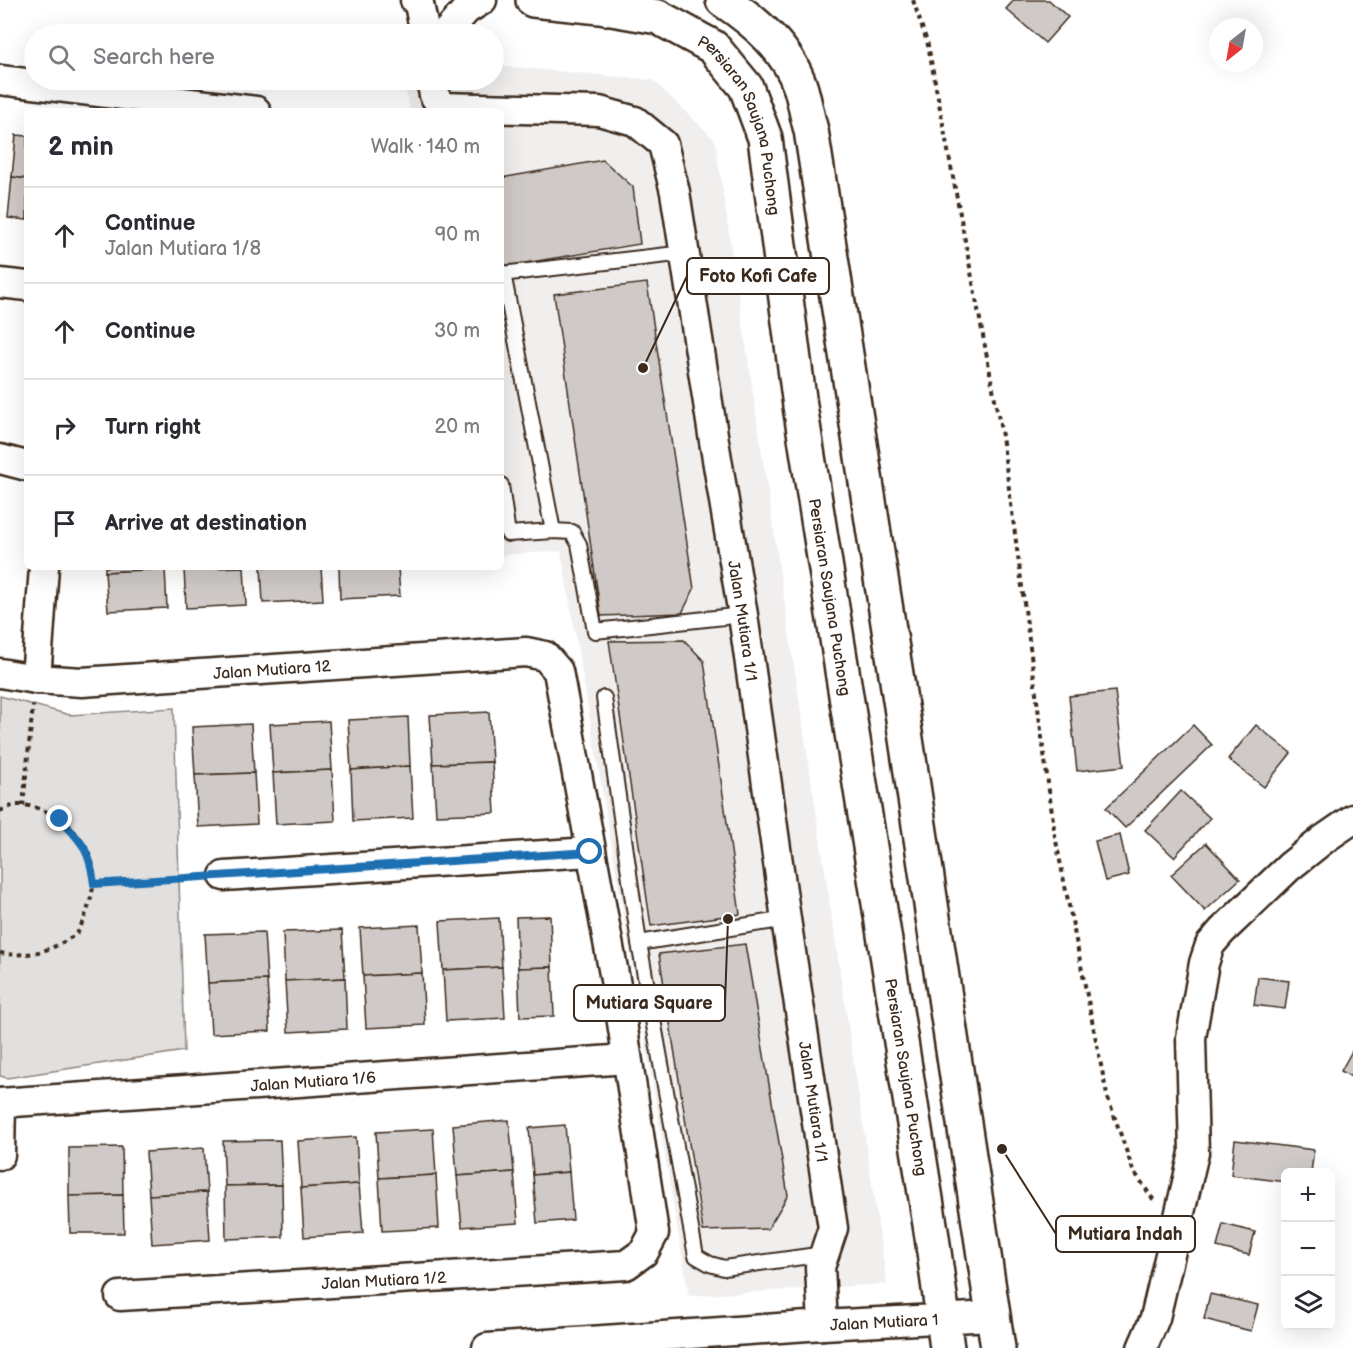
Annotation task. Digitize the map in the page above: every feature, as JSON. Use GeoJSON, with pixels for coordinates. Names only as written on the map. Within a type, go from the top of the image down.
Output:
{"type":"FeatureCollection","features":[{"type":"Feature","properties":{"kind":"street"},"geometry":{"type":"LineString","coordinates":[[415,0],[423,24]]}},
{"type":"Feature","properties":{"kind":"street"},"geometry":{"type":"LineString","coordinates":[[454,24],[466,10],[482,0]]}},
{"type":"Feature","properties":{"kind":"street","name":"Persiaran Saujana Puchong"},"geometry":{"type":"LineString","coordinates":[[533,0],[600,7],[658,17],[713,46],[746,87],[765,138],[800,406],[932,1238],[945,1333]]}},
{"type":"Feature","properties":{"kind":"street"},"geometry":{"type":"LineString","coordinates":[[723,0],[747,16],[780,47],[800,87],[811,130],[998,1348]]}},
{"type":"Feature","properties":{"kind":"street"},"geometry":{"type":"LineString","coordinates":[[0,80],[24,85]]}},
{"type":"Feature","properties":{"kind":"street"},"geometry":{"type":"LineString","coordinates":[[51,90],[118,103],[204,108]]}},
{"type":"Feature","properties":{"kind":"street"},"geometry":{"type":"LineString","coordinates":[[433,90],[442,108]]}},
{"type":"Feature","properties":{"kind":"street","name":"Jalan Mutiara 1/1"},"geometry":{"type":"LineString","coordinates":[[504,110],[599,111],[635,121],[663,144],[675,192],[743,615],[833,1228],[820,1267],[823,1325]]}},
{"type":"Feature","properties":{"kind":"street"},"geometry":{"type":"LineString","coordinates":[[0,283],[24,286]]}},
{"type":"Feature","properties":{"kind":"street"},"geometry":{"type":"LineString","coordinates":[[0,459],[24,465]]}},
{"type":"Feature","properties":{"kind":"street"},"geometry":{"type":"LineString","coordinates":[[36,679],[44,570]]}},
{"type":"Feature","properties":{"kind":"street","name":"Jalan Mutiara 12"},"geometry":{"type":"LineString","coordinates":[[0,673],[36,679],[82,682],[526,652],[545,656],[558,671],[590,852]]}},
{"type":"Feature","properties":{"kind":"street"},"geometry":{"type":"LineString","coordinates":[[1142,1348],[1155,1318],[1194,1153],[1191,1038],[1204,963],[1210,945],[1289,867],[1353,819]]}},
{"type":"Feature","properties":{"kind":"street"},"geometry":{"type":"LineString","coordinates":[[224,876],[590,852],[618,996],[627,1059]]}},
{"type":"Feature","properties":{"kind":"street","name":"Jalan Mutiara 1/6"},"geometry":{"type":"LineString","coordinates":[[1,1103],[627,1059]]}},
{"type":"Feature","properties":{"kind":"street","name":"Jalan Mutiara 1/2"},"geometry":{"type":"LineString","coordinates":[[120,1296],[626,1265],[644,1252],[654,1233],[627,1059]]}},
{"type":"Feature","properties":{"kind":"street"},"geometry":{"type":"LineString","coordinates":[[0,1155],[1,1103]]}},
{"type":"Feature","properties":{"kind":"street","name":"Jalan Mutiara 1"},"geometry":{"type":"LineString","coordinates":[[487,1348],[686,1342],[823,1325],[945,1333],[992,1316]]}},
{"type":"Feature","properties":{"kind":"lane"},"geometry":{"type":"LineString","coordinates":[[504,273],[685,254]]}},
{"type":"Feature","properties":{"kind":"lane"},"geometry":{"type":"LineString","coordinates":[[504,283],[553,531]]}},
{"type":"Feature","properties":{"kind":"lane"},"geometry":{"type":"LineString","coordinates":[[504,506],[508,534],[572,532],[579,544],[595,631],[743,615]]}},
{"type":"Feature","properties":{"kind":"lane"},"geometry":{"type":"LineString","coordinates":[[604,698],[639,943],[696,1256],[710,1264],[724,1268],[824,1254]]}},
{"type":"Feature","properties":{"kind":"lane"},"geometry":{"type":"LineString","coordinates":[[639,943],[786,919]]}},
{"type":"Feature","properties":{"kind":"path"},"geometry":{"type":"LineString","coordinates":[[913,0],[928,45],[1002,436],[1055,836],[1107,1095],[1133,1170],[1175,1233]]}},
{"type":"Feature","properties":{"kind":"path"},"geometry":{"type":"LineString","coordinates":[[23,806],[36,679]]}},
{"type":"Feature","properties":{"kind":"path"},"geometry":{"type":"LineString","coordinates":[[0,811],[16,805],[40,809],[60,819],[82,842],[91,862],[94,884],[89,907],[77,933],[54,948],[32,954],[0,953]]}},
{"type":"Feature","properties":{"kind":"path"},"geometry":{"type":"LineString","coordinates":[[94,884],[224,876]]}},
{"type":"Feature","properties":{"kind":"shaded area"},"geometry":{"type":"Polygon","coordinates":[[[504,66],[653,80],[715,140],[887,1284],[689,1296],[561,551],[504,555],[504,108],[409,108],[406,90],[504,90],[504,66]]]}},
{"type":"Feature","properties":{"kind":"shaded area"},"geometry":{"type":"Polygon","coordinates":[[[0,696],[70,715],[174,708],[184,1051],[7,1078],[0,1076],[0,696]]]}},
{"type":"Feature","properties":{"kind":"building"},"geometry":{"type":"Polygon","coordinates":[[[1014,0],[1049,0],[1068,17],[1045,43],[1006,9],[1014,0]]]}},
{"type":"Feature","properties":{"kind":"building"},"geometry":{"type":"Polygon","coordinates":[[[16,135],[24,136],[24,179],[12,177],[16,135]]]}},
{"type":"Feature","properties":{"kind":"building"},"geometry":{"type":"Polygon","coordinates":[[[603,160],[633,187],[640,244],[504,267],[504,177],[603,160]]]}},
{"type":"Feature","properties":{"kind":"building"},"geometry":{"type":"Polygon","coordinates":[[[12,177],[24,179],[24,220],[8,218],[12,177]]]}},
{"type":"Feature","properties":{"kind":"building"},"geometry":{"type":"Polygon","coordinates":[[[647,283],[694,589],[682,613],[601,616],[554,294],[647,283]]]}},
{"type":"Feature","properties":{"kind":"building"},"geometry":{"type":"Polygon","coordinates":[[[105,570],[145,570],[105,572],[105,570]]]}},
{"type":"Feature","properties":{"kind":"building"},"geometry":{"type":"Polygon","coordinates":[[[165,570],[167,608],[108,611],[105,572],[165,570]]]}},
{"type":"Feature","properties":{"kind":"building"},"geometry":{"type":"Polygon","coordinates":[[[184,570],[244,570],[246,605],[186,608],[184,570]]]}},
{"type":"Feature","properties":{"kind":"building"},"geometry":{"type":"Polygon","coordinates":[[[261,570],[321,570],[323,600],[263,603],[261,570]]]}},
{"type":"Feature","properties":{"kind":"building"},"geometry":{"type":"Polygon","coordinates":[[[339,570],[398,570],[400,596],[340,599],[339,570]]]}},
{"type":"Feature","properties":{"kind":"building"},"geometry":{"type":"Polygon","coordinates":[[[684,640],[704,661],[740,914],[651,926],[609,641],[684,640]]]}},
{"type":"Feature","properties":{"kind":"building"},"geometry":{"type":"Polygon","coordinates":[[[1115,691],[1124,766],[1077,771],[1069,696],[1115,691]]]}},
{"type":"Feature","properties":{"kind":"building"},"geometry":{"type":"Polygon","coordinates":[[[489,712],[492,762],[433,764],[430,715],[489,712]]]}},
{"type":"Feature","properties":{"kind":"building"},"geometry":{"type":"Polygon","coordinates":[[[408,717],[410,766],[351,770],[348,720],[408,717]]]}},
{"type":"Feature","properties":{"kind":"building"},"geometry":{"type":"Polygon","coordinates":[[[329,721],[332,770],[273,773],[270,724],[329,721]]]}},
{"type":"Feature","properties":{"kind":"building"},"geometry":{"type":"Polygon","coordinates":[[[251,724],[254,773],[195,775],[192,727],[251,724]]]}},
{"type":"Feature","properties":{"kind":"building"},"geometry":{"type":"Polygon","coordinates":[[[1193,725],[1212,745],[1125,828],[1106,808],[1193,725]]]}},
{"type":"Feature","properties":{"kind":"building"},"geometry":{"type":"Polygon","coordinates":[[[1256,725],[1291,753],[1264,787],[1228,759],[1256,725]]]}},
{"type":"Feature","properties":{"kind":"building"},"geometry":{"type":"Polygon","coordinates":[[[492,762],[495,813],[436,815],[433,764],[492,762]]]}},
{"type":"Feature","properties":{"kind":"building"},"geometry":{"type":"Polygon","coordinates":[[[410,766],[413,818],[353,821],[351,770],[410,766]]]}},
{"type":"Feature","properties":{"kind":"building"},"geometry":{"type":"Polygon","coordinates":[[[332,770],[335,821],[276,824],[273,773],[332,770]]]}},
{"type":"Feature","properties":{"kind":"building"},"geometry":{"type":"Polygon","coordinates":[[[254,773],[257,824],[198,827],[195,775],[254,773]]]}},
{"type":"Feature","properties":{"kind":"building"},"geometry":{"type":"Polygon","coordinates":[[[1181,791],[1210,818],[1174,857],[1145,830],[1181,791]]]}},
{"type":"Feature","properties":{"kind":"building"},"geometry":{"type":"Polygon","coordinates":[[[1120,835],[1129,875],[1105,881],[1095,841],[1120,835]]]}},
{"type":"Feature","properties":{"kind":"building"},"geometry":{"type":"Polygon","coordinates":[[[1206,843],[1240,879],[1205,911],[1171,875],[1206,843]]]}},
{"type":"Feature","properties":{"kind":"building"},"geometry":{"type":"Polygon","coordinates":[[[550,916],[552,967],[518,968],[516,917],[550,916]]]}},
{"type":"Feature","properties":{"kind":"building"},"geometry":{"type":"Polygon","coordinates":[[[499,918],[502,967],[443,970],[440,921],[499,918]]]}},
{"type":"Feature","properties":{"kind":"building"},"geometry":{"type":"Polygon","coordinates":[[[419,925],[422,973],[363,976],[360,928],[419,925]]]}},
{"type":"Feature","properties":{"kind":"building"},"geometry":{"type":"Polygon","coordinates":[[[342,930],[345,978],[285,981],[283,932],[342,930]]]}},
{"type":"Feature","properties":{"kind":"building"},"geometry":{"type":"Polygon","coordinates":[[[264,932],[267,980],[208,983],[205,934],[264,932]]]}},
{"type":"Feature","properties":{"kind":"building"},"geometry":{"type":"Polygon","coordinates":[[[745,944],[788,1195],[768,1229],[703,1231],[659,954],[745,944]]]}},
{"type":"Feature","properties":{"kind":"building"},"geometry":{"type":"Polygon","coordinates":[[[502,967],[505,1018],[446,1021],[443,970],[502,967]]]}},
{"type":"Feature","properties":{"kind":"building"},"geometry":{"type":"Polygon","coordinates":[[[552,967],[554,1016],[520,1017],[518,968],[552,967]]]}},
{"type":"Feature","properties":{"kind":"building"},"geometry":{"type":"Polygon","coordinates":[[[422,973],[425,1025],[366,1028],[363,976],[422,973]]]}},
{"type":"Feature","properties":{"kind":"building"},"geometry":{"type":"Polygon","coordinates":[[[1258,977],[1289,981],[1285,1009],[1254,1005],[1258,977]]]}},
{"type":"Feature","properties":{"kind":"building"},"geometry":{"type":"Polygon","coordinates":[[[345,978],[347,1029],[288,1032],[285,981],[345,978]]]}},
{"type":"Feature","properties":{"kind":"building"},"geometry":{"type":"Polygon","coordinates":[[[267,980],[270,1031],[211,1034],[208,983],[267,980]]]}},
{"type":"Feature","properties":{"kind":"building"},"geometry":{"type":"Polygon","coordinates":[[[1353,1049],[1353,1078],[1341,1071],[1353,1049]]]}},
{"type":"Feature","properties":{"kind":"building"},"geometry":{"type":"Polygon","coordinates":[[[509,1120],[514,1172],[457,1176],[453,1125],[509,1120]]]}},
{"type":"Feature","properties":{"kind":"building"},"geometry":{"type":"Polygon","coordinates":[[[565,1125],[569,1172],[533,1175],[529,1128],[565,1125]]]}},
{"type":"Feature","properties":{"kind":"building"},"geometry":{"type":"Polygon","coordinates":[[[433,1129],[436,1175],[379,1178],[376,1132],[433,1129]]]}},
{"type":"Feature","properties":{"kind":"building"},"geometry":{"type":"Polygon","coordinates":[[[356,1137],[359,1184],[301,1188],[298,1141],[356,1137]]]}},
{"type":"Feature","properties":{"kind":"building"},"geometry":{"type":"Polygon","coordinates":[[[280,1140],[282,1185],[225,1186],[223,1141],[280,1140]]]}},
{"type":"Feature","properties":{"kind":"building"},"geometry":{"type":"Polygon","coordinates":[[[1235,1140],[1314,1150],[1312,1168],[1281,1168],[1281,1181],[1231,1175],[1235,1140]]]}},
{"type":"Feature","properties":{"kind":"building"},"geometry":{"type":"Polygon","coordinates":[[[122,1147],[123,1195],[69,1196],[69,1148],[122,1147]]]}},
{"type":"Feature","properties":{"kind":"building"},"geometry":{"type":"Polygon","coordinates":[[[204,1148],[207,1192],[149,1195],[146,1152],[204,1148]]]}},
{"type":"Feature","properties":{"kind":"building"},"geometry":{"type":"Polygon","coordinates":[[[514,1172],[518,1223],[462,1227],[457,1176],[514,1172]]]}},
{"type":"Feature","properties":{"kind":"building"},"geometry":{"type":"Polygon","coordinates":[[[569,1172],[573,1220],[537,1223],[533,1175],[569,1172]]]}},
{"type":"Feature","properties":{"kind":"building"},"geometry":{"type":"Polygon","coordinates":[[[436,1175],[439,1228],[382,1231],[379,1178],[436,1175]]]}},
{"type":"Feature","properties":{"kind":"building"},"geometry":{"type":"Polygon","coordinates":[[[359,1184],[363,1233],[304,1237],[301,1188],[359,1184]]]}},
{"type":"Feature","properties":{"kind":"building"},"geometry":{"type":"Polygon","coordinates":[[[282,1185],[283,1237],[226,1239],[225,1186],[282,1185]]]}},
{"type":"Feature","properties":{"kind":"building"},"geometry":{"type":"Polygon","coordinates":[[[207,1192],[210,1240],[152,1244],[149,1195],[207,1192]]]}},
{"type":"Feature","properties":{"kind":"building"},"geometry":{"type":"Polygon","coordinates":[[[123,1195],[124,1233],[70,1233],[69,1196],[123,1195]]]}},
{"type":"Feature","properties":{"kind":"building"},"geometry":{"type":"Polygon","coordinates":[[[1223,1224],[1255,1232],[1249,1255],[1217,1247],[1223,1224]]]}},
{"type":"Feature","properties":{"kind":"building"},"geometry":{"type":"Polygon","coordinates":[[[1210,1294],[1258,1305],[1251,1331],[1204,1319],[1210,1294]]]}},
{"type":"Feature","properties":{"kind":"place","name":"Foto Kofi Cafe"},"geometry":{"type":"Point","coordinates":[643,368]}},
{"type":"Feature","properties":{"kind":"place","name":"Mutiara Square"},"geometry":{"type":"Point","coordinates":[728,919]}},
{"type":"Feature","properties":{"kind":"place","name":"Mutiara Indah"},"geometry":{"type":"Point","coordinates":[1002,1149]}},
{"type":"Feature","properties":{"kind":"route"},"geometry":{"type":"LineString","coordinates":[[60,819],[82,842],[91,862],[94,884],[590,852]]}}]}
